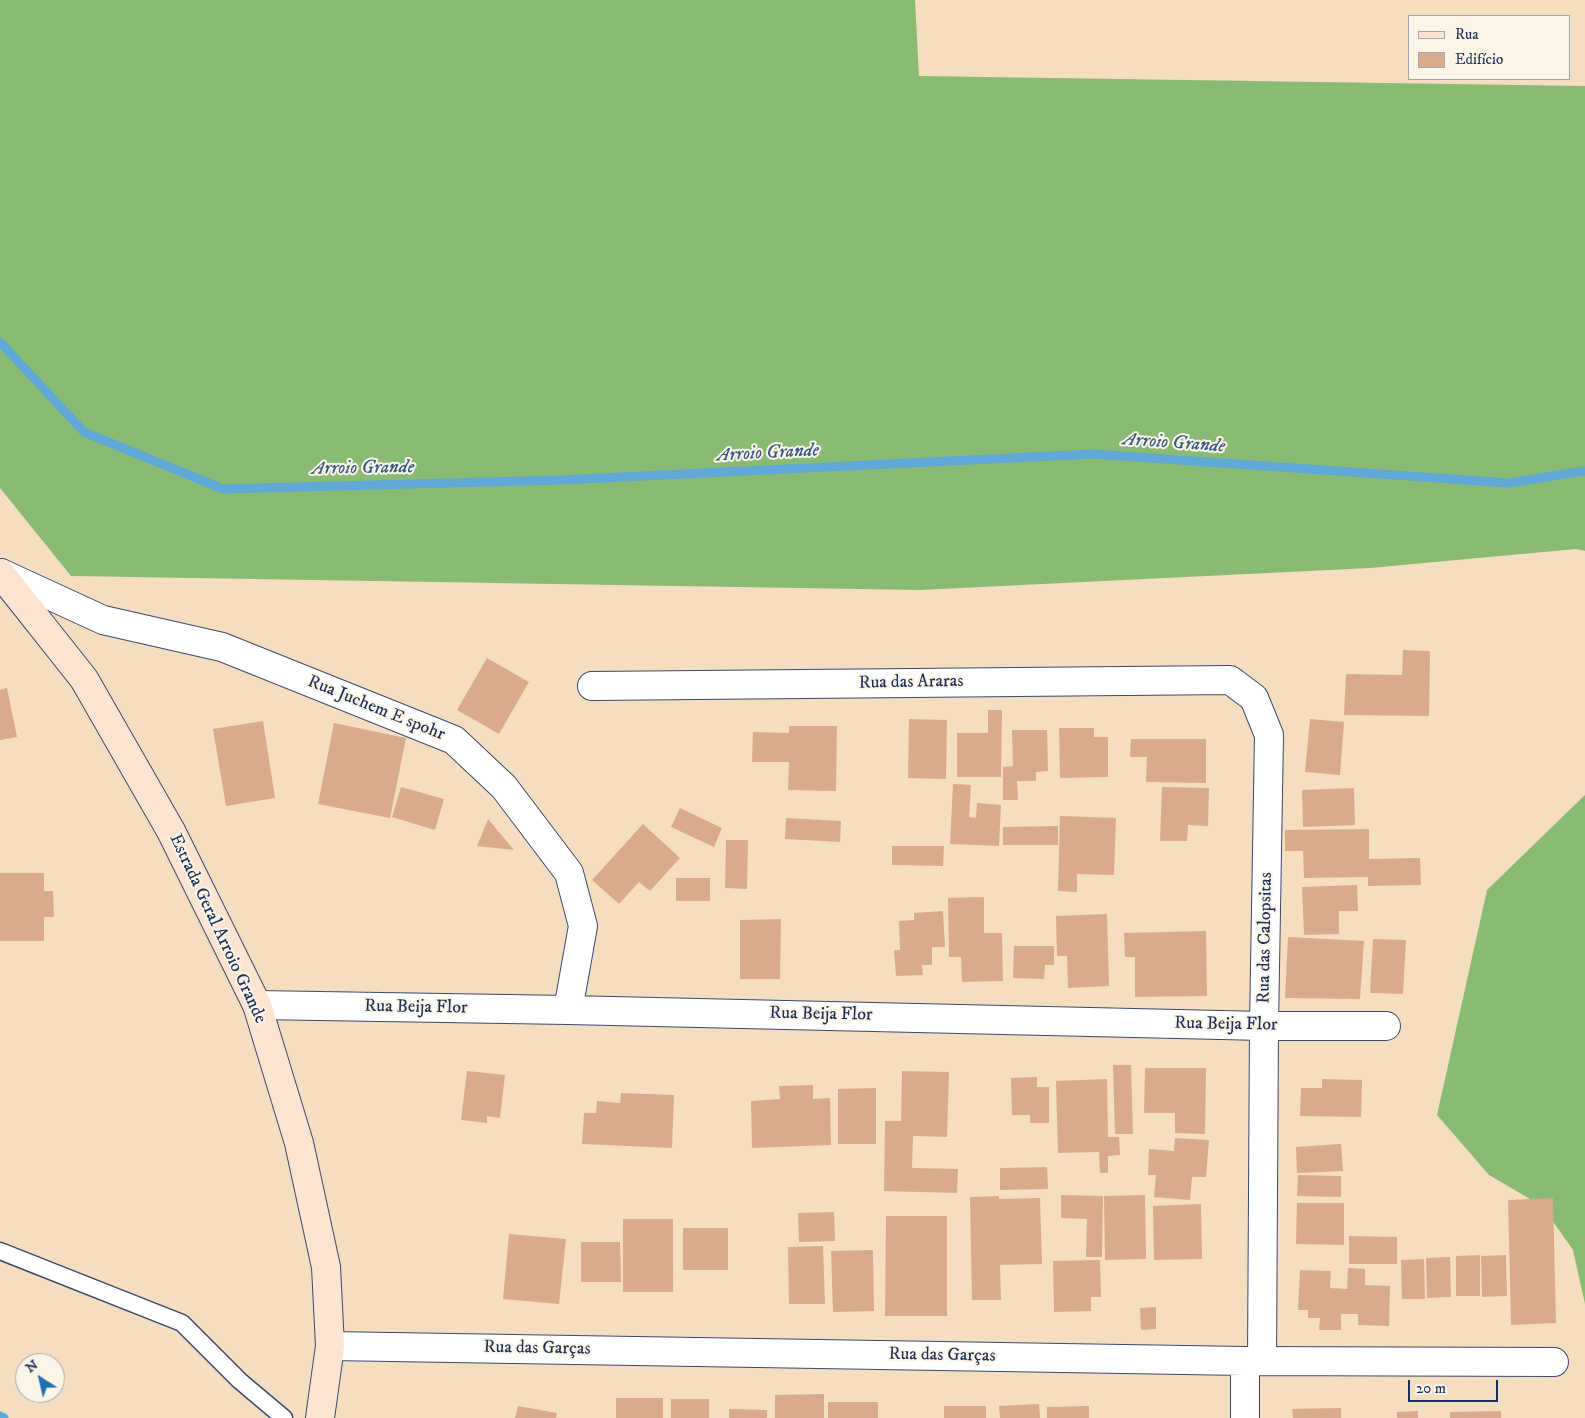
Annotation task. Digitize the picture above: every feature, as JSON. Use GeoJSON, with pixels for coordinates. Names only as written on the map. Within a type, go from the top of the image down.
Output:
{"type":"FeatureCollection","features":[{"type":"Feature","properties":{"kind":"main road","name":"Estrada Geral Arroio Grande"},"geometry":{"type":"LineString","coordinates":[[0,573],[84,679],[171,831],[257,1005],[299,1143],[326,1267],[330,1346],[320,1418]]}},
{"type":"Feature","properties":{"kind":"street","name":"Rua Juchem E spohr"},"geometry":{"type":"LineString","coordinates":[[0,573],[104,620],[222,647],[454,740],[504,787],[569,873],[583,926],[568,1010]]}},
{"type":"Feature","properties":{"kind":"street","name":"Rua das Araras"},"geometry":{"type":"LineString","coordinates":[[592,686],[1230,680]]}},
{"type":"Feature","properties":{"kind":"street","name":"Rua das Calopsitas"},"geometry":{"type":"LineString","coordinates":[[1230,680],[1254,698],[1269,735],[1264,1026],[1254,1360],[1245,1418]]}},
{"type":"Feature","properties":{"kind":"street","name":"Rua Beija Flor"},"geometry":{"type":"LineString","coordinates":[[257,1005],[1264,1026],[1386,1026]]}},
{"type":"Feature","properties":{"kind":"street","name":"Rua das Garças"},"geometry":{"type":"LineString","coordinates":[[330,1346],[1254,1360],[1554,1362]]}},
{"type":"Feature","properties":{"kind":"lane"},"geometry":{"type":"LineString","coordinates":[[0,1251],[182,1323],[240,1381],[284,1418]]}},
{"type":"Feature","properties":{"kind":"green space"},"geometry":{"type":"Polygon","coordinates":[[[0,0],[915,0],[919,76],[1585,86],[1585,551],[1576,549],[1370,568],[920,590],[71,576],[0,488],[0,0]]]}},
{"type":"Feature","properties":{"kind":"green space"},"geometry":{"type":"Polygon","coordinates":[[[1585,795],[1585,1304],[1573,1250],[1542,1206],[1489,1175],[1437,1115],[1487,890],[1585,795]]]}},
{"type":"Feature","properties":{"kind":"building"},"geometry":{"type":"Polygon","coordinates":[[[1403,650],[1430,651],[1429,716],[1344,715],[1346,674],[1402,675],[1403,650]]]}},
{"type":"Feature","properties":{"kind":"building"},"geometry":{"type":"Polygon","coordinates":[[[487,658],[529,682],[499,734],[457,710],[487,658]]]}},
{"type":"Feature","properties":{"kind":"building"},"geometry":{"type":"Polygon","coordinates":[[[7,688],[17,737],[0,740],[0,690],[7,688]]]}},
{"type":"Feature","properties":{"kind":"building"},"geometry":{"type":"Polygon","coordinates":[[[988,710],[1002,710],[1001,777],[957,777],[957,733],[988,733],[988,710]]]}},
{"type":"Feature","properties":{"kind":"building"},"geometry":{"type":"Polygon","coordinates":[[[909,719],[947,720],[946,779],[908,778],[909,719]]]}},
{"type":"Feature","properties":{"kind":"building"},"geometry":{"type":"Polygon","coordinates":[[[1310,719],[1344,722],[1340,775],[1305,772],[1310,719]]]}},
{"type":"Feature","properties":{"kind":"building"},"geometry":{"type":"Polygon","coordinates":[[[263,721],[275,798],[226,806],[213,729],[263,721]]]}},
{"type":"Feature","properties":{"kind":"building"},"geometry":{"type":"Polygon","coordinates":[[[334,723],[406,738],[390,818],[318,804],[334,723]]]}},
{"type":"Feature","properties":{"kind":"building"},"geometry":{"type":"Polygon","coordinates":[[[789,726],[837,726],[836,791],[788,790],[789,762],[752,762],[753,732],[789,733],[789,726]]]}},
{"type":"Feature","properties":{"kind":"building"},"geometry":{"type":"Polygon","coordinates":[[[1059,728],[1094,728],[1094,737],[1108,737],[1108,777],[1060,778],[1059,728]]]}},
{"type":"Feature","properties":{"kind":"building"},"geometry":{"type":"Polygon","coordinates":[[[1012,730],[1047,730],[1048,771],[1036,772],[1036,781],[1017,781],[1018,800],[1003,800],[1003,767],[1013,766],[1012,730]]]}},
{"type":"Feature","properties":{"kind":"building"},"geometry":{"type":"Polygon","coordinates":[[[1131,739],[1206,739],[1206,783],[1146,782],[1147,757],[1130,757],[1131,739]]]}},
{"type":"Feature","properties":{"kind":"building"},"geometry":{"type":"Polygon","coordinates":[[[953,784],[971,785],[969,817],[976,818],[977,803],[1001,805],[999,846],[950,844],[953,784]]]}},
{"type":"Feature","properties":{"kind":"building"},"geometry":{"type":"Polygon","coordinates":[[[401,787],[444,799],[435,830],[392,817],[401,787]]]}},
{"type":"Feature","properties":{"kind":"building"},"geometry":{"type":"Polygon","coordinates":[[[1162,787],[1209,788],[1208,826],[1188,825],[1187,841],[1160,841],[1162,787]]]}},
{"type":"Feature","properties":{"kind":"building"},"geometry":{"type":"Polygon","coordinates":[[[1354,788],[1355,825],[1303,827],[1302,790],[1354,788]]]}},
{"type":"Feature","properties":{"kind":"building"},"geometry":{"type":"Polygon","coordinates":[[[680,808],[722,828],[714,847],[671,827],[680,808]]]}},
{"type":"Feature","properties":{"kind":"building"},"geometry":{"type":"Polygon","coordinates":[[[1060,816],[1116,818],[1114,875],[1077,874],[1077,892],[1058,891],[1060,816]]]}},
{"type":"Feature","properties":{"kind":"building"},"geometry":{"type":"Polygon","coordinates":[[[786,818],[841,821],[840,842],[785,839],[786,818]]]}},
{"type":"Feature","properties":{"kind":"building"},"geometry":{"type":"Polygon","coordinates":[[[488,819],[514,850],[477,846],[488,819]]]}},
{"type":"Feature","properties":{"kind":"building"},"geometry":{"type":"Polygon","coordinates":[[[643,824],[680,858],[650,891],[639,882],[619,904],[592,880],[643,824]]]}},
{"type":"Feature","properties":{"kind":"building"},"geometry":{"type":"Polygon","coordinates":[[[1058,826],[1058,845],[1003,845],[1003,827],[1058,826]]]}},
{"type":"Feature","properties":{"kind":"building"},"geometry":{"type":"Polygon","coordinates":[[[1369,829],[1369,859],[1420,858],[1421,885],[1368,886],[1368,877],[1304,878],[1303,851],[1285,851],[1285,830],[1369,829]]]}},
{"type":"Feature","properties":{"kind":"building"},"geometry":{"type":"Polygon","coordinates":[[[726,840],[748,840],[747,889],[725,888],[726,840]]]}},
{"type":"Feature","properties":{"kind":"building"},"geometry":{"type":"Polygon","coordinates":[[[892,846],[944,846],[943,866],[892,865],[892,846]]]}},
{"type":"Feature","properties":{"kind":"building"},"geometry":{"type":"Polygon","coordinates":[[[0,873],[44,873],[44,891],[53,891],[54,917],[44,917],[44,941],[0,941],[0,873]]]}},
{"type":"Feature","properties":{"kind":"building"},"geometry":{"type":"Polygon","coordinates":[[[676,878],[710,878],[710,901],[676,901],[676,878]]]}},
{"type":"Feature","properties":{"kind":"building"},"geometry":{"type":"Polygon","coordinates":[[[1357,885],[1358,911],[1339,911],[1339,934],[1304,935],[1302,887],[1357,885]]]}},
{"type":"Feature","properties":{"kind":"building"},"geometry":{"type":"Polygon","coordinates":[[[984,897],[984,933],[1002,933],[1003,981],[962,982],[961,957],[949,957],[948,898],[984,897]]]}},
{"type":"Feature","properties":{"kind":"building"},"geometry":{"type":"Polygon","coordinates":[[[943,911],[945,947],[932,947],[932,965],[922,965],[923,975],[896,976],[894,950],[900,950],[899,921],[914,920],[914,913],[943,911]]]}},
{"type":"Feature","properties":{"kind":"building"},"geometry":{"type":"Polygon","coordinates":[[[1107,914],[1109,986],[1068,988],[1067,956],[1057,956],[1056,916],[1107,914]]]}},
{"type":"Feature","properties":{"kind":"building"},"geometry":{"type":"Polygon","coordinates":[[[781,919],[780,979],[740,979],[740,920],[781,919]]]}},
{"type":"Feature","properties":{"kind":"building"},"geometry":{"type":"Polygon","coordinates":[[[1206,931],[1207,996],[1135,997],[1135,957],[1125,957],[1124,933],[1206,931]]]}},
{"type":"Feature","properties":{"kind":"building"},"geometry":{"type":"Polygon","coordinates":[[[1288,937],[1364,941],[1360,999],[1285,998],[1288,937]]]}},
{"type":"Feature","properties":{"kind":"building"},"geometry":{"type":"Polygon","coordinates":[[[1373,939],[1406,940],[1403,994],[1370,993],[1373,939]]]}},
{"type":"Feature","properties":{"kind":"building"},"geometry":{"type":"Polygon","coordinates":[[[1014,946],[1054,946],[1054,965],[1045,965],[1044,979],[1013,978],[1014,946]]]}},
{"type":"Feature","properties":{"kind":"building"},"geometry":{"type":"Polygon","coordinates":[[[1113,1065],[1131,1065],[1133,1134],[1115,1134],[1113,1065]]]}},
{"type":"Feature","properties":{"kind":"building"},"geometry":{"type":"Polygon","coordinates":[[[1145,1068],[1206,1068],[1205,1134],[1175,1133],[1175,1113],[1144,1113],[1145,1068]]]}},
{"type":"Feature","properties":{"kind":"building"},"geometry":{"type":"Polygon","coordinates":[[[467,1071],[505,1075],[500,1118],[487,1116],[487,1123],[461,1120],[467,1071]]]}},
{"type":"Feature","properties":{"kind":"building"},"geometry":{"type":"Polygon","coordinates":[[[902,1071],[949,1072],[947,1137],[913,1136],[912,1168],[958,1169],[957,1193],[884,1191],[885,1121],[901,1121],[902,1071]]]}},
{"type":"Feature","properties":{"kind":"building"},"geometry":{"type":"Polygon","coordinates":[[[1037,1077],[1037,1087],[1049,1087],[1049,1123],[1030,1123],[1030,1115],[1012,1115],[1011,1078],[1037,1077]]]}},
{"type":"Feature","properties":{"kind":"building"},"geometry":{"type":"Polygon","coordinates":[[[1107,1079],[1108,1137],[1119,1137],[1120,1155],[1108,1156],[1108,1173],[1100,1173],[1099,1152],[1058,1153],[1056,1081],[1107,1079]]]}},
{"type":"Feature","properties":{"kind":"building"},"geometry":{"type":"Polygon","coordinates":[[[1322,1079],[1362,1080],[1361,1117],[1300,1116],[1301,1088],[1322,1088],[1322,1079]]]}},
{"type":"Feature","properties":{"kind":"building"},"geometry":{"type":"Polygon","coordinates":[[[813,1085],[813,1099],[830,1098],[831,1145],[752,1148],[751,1101],[780,1099],[779,1086],[813,1085]]]}},
{"type":"Feature","properties":{"kind":"building"},"geometry":{"type":"Polygon","coordinates":[[[876,1088],[876,1144],[838,1144],[838,1089],[876,1088]]]}},
{"type":"Feature","properties":{"kind":"building"},"geometry":{"type":"Polygon","coordinates":[[[621,1093],[674,1095],[672,1148],[582,1144],[584,1113],[596,1113],[597,1101],[620,1103],[621,1093]]]}},
{"type":"Feature","properties":{"kind":"building"},"geometry":{"type":"Polygon","coordinates":[[[1175,1138],[1209,1140],[1206,1177],[1192,1177],[1190,1200],[1154,1197],[1156,1175],[1148,1175],[1149,1149],[1174,1151],[1175,1138]]]}},
{"type":"Feature","properties":{"kind":"building"},"geometry":{"type":"Polygon","coordinates":[[[1341,1144],[1343,1171],[1297,1173],[1296,1147],[1341,1144]]]}},
{"type":"Feature","properties":{"kind":"building"},"geometry":{"type":"Polygon","coordinates":[[[1047,1167],[1048,1189],[1000,1190],[1000,1168],[1047,1167]]]}},
{"type":"Feature","properties":{"kind":"building"},"geometry":{"type":"Polygon","coordinates":[[[1298,1175],[1341,1176],[1341,1197],[1297,1196],[1298,1175]]]}},
{"type":"Feature","properties":{"kind":"building"},"geometry":{"type":"Polygon","coordinates":[[[1061,1195],[1103,1196],[1102,1257],[1086,1257],[1087,1219],[1061,1218],[1061,1195]]]}},
{"type":"Feature","properties":{"kind":"building"},"geometry":{"type":"Polygon","coordinates":[[[1145,1195],[1146,1259],[1105,1260],[1104,1196],[1145,1195]]]}},
{"type":"Feature","properties":{"kind":"building"},"geometry":{"type":"Polygon","coordinates":[[[999,1196],[999,1199],[1040,1198],[1042,1264],[1000,1265],[1001,1300],[972,1300],[970,1197],[999,1196]]]}},
{"type":"Feature","properties":{"kind":"building"},"geometry":{"type":"Polygon","coordinates":[[[1553,1198],[1556,1323],[1511,1325],[1508,1200],[1553,1198]]]}},
{"type":"Feature","properties":{"kind":"building"},"geometry":{"type":"Polygon","coordinates":[[[1297,1203],[1344,1203],[1344,1245],[1296,1244],[1297,1203]]]}},
{"type":"Feature","properties":{"kind":"building"},"geometry":{"type":"Polygon","coordinates":[[[1201,1204],[1202,1259],[1154,1260],[1153,1206],[1201,1204]]]}},
{"type":"Feature","properties":{"kind":"building"},"geometry":{"type":"Polygon","coordinates":[[[834,1212],[835,1241],[799,1242],[798,1213],[834,1212]]]}},
{"type":"Feature","properties":{"kind":"building"},"geometry":{"type":"Polygon","coordinates":[[[886,1216],[947,1216],[947,1316],[885,1316],[886,1216]]]}},
{"type":"Feature","properties":{"kind":"building"},"geometry":{"type":"Polygon","coordinates":[[[623,1219],[673,1219],[673,1292],[623,1292],[623,1219]]]}},
{"type":"Feature","properties":{"kind":"building"},"geometry":{"type":"Polygon","coordinates":[[[683,1228],[728,1228],[728,1270],[683,1270],[683,1228]]]}},
{"type":"Feature","properties":{"kind":"building"},"geometry":{"type":"Polygon","coordinates":[[[509,1234],[566,1239],[559,1304],[503,1299],[509,1234]]]}},
{"type":"Feature","properties":{"kind":"building"},"geometry":{"type":"Polygon","coordinates":[[[1349,1236],[1397,1237],[1397,1264],[1349,1264],[1349,1236]]]}},
{"type":"Feature","properties":{"kind":"building"},"geometry":{"type":"Polygon","coordinates":[[[581,1242],[620,1242],[621,1282],[581,1282],[581,1242]]]}},
{"type":"Feature","properties":{"kind":"building"},"geometry":{"type":"Polygon","coordinates":[[[823,1246],[825,1304],[789,1304],[788,1247],[823,1246]]]}},
{"type":"Feature","properties":{"kind":"building"},"geometry":{"type":"Polygon","coordinates":[[[873,1250],[874,1311],[833,1312],[831,1251],[873,1250]]]}},
{"type":"Feature","properties":{"kind":"building"},"geometry":{"type":"Polygon","coordinates":[[[1480,1255],[1480,1296],[1456,1296],[1456,1256],[1480,1255]]]}},
{"type":"Feature","properties":{"kind":"building"},"geometry":{"type":"Polygon","coordinates":[[[1506,1255],[1507,1296],[1482,1297],[1481,1256],[1506,1255]]]}},
{"type":"Feature","properties":{"kind":"building"},"geometry":{"type":"Polygon","coordinates":[[[1450,1257],[1451,1297],[1427,1298],[1426,1258],[1450,1257]]]}},
{"type":"Feature","properties":{"kind":"building"},"geometry":{"type":"Polygon","coordinates":[[[1424,1259],[1425,1299],[1402,1299],[1401,1260],[1424,1259]]]}},
{"type":"Feature","properties":{"kind":"building"},"geometry":{"type":"Polygon","coordinates":[[[1100,1260],[1101,1297],[1091,1297],[1091,1311],[1054,1312],[1053,1261],[1100,1260]]]}},
{"type":"Feature","properties":{"kind":"building"},"geometry":{"type":"Polygon","coordinates":[[[1348,1268],[1365,1269],[1365,1285],[1390,1286],[1389,1326],[1358,1325],[1358,1314],[1341,1314],[1341,1330],[1319,1330],[1320,1318],[1308,1318],[1308,1310],[1298,1310],[1300,1270],[1331,1271],[1330,1288],[1347,1289],[1348,1268]]]}},
{"type":"Feature","properties":{"kind":"building"},"geometry":{"type":"Polygon","coordinates":[[[1156,1307],[1156,1329],[1141,1330],[1140,1308],[1156,1307]]]}},
{"type":"Feature","properties":{"kind":"building"},"geometry":{"type":"Polygon","coordinates":[[[824,1394],[824,1418],[775,1418],[775,1395],[824,1394]]]}},
{"type":"Feature","properties":{"kind":"building"},"geometry":{"type":"Polygon","coordinates":[[[616,1398],[663,1398],[663,1418],[616,1418],[616,1398]]]}},
{"type":"Feature","properties":{"kind":"building"},"geometry":{"type":"Polygon","coordinates":[[[671,1399],[709,1399],[709,1418],[671,1418],[671,1399]]]}},
{"type":"Feature","properties":{"kind":"building"},"geometry":{"type":"Polygon","coordinates":[[[828,1402],[878,1402],[878,1418],[828,1418],[828,1402]]]}},
{"type":"Feature","properties":{"kind":"building"},"geometry":{"type":"Polygon","coordinates":[[[1039,1404],[1040,1418],[1000,1418],[999,1406],[1039,1404]]]}},
{"type":"Feature","properties":{"kind":"building"},"geometry":{"type":"Polygon","coordinates":[[[518,1406],[557,1413],[556,1418],[515,1418],[518,1406]]]}},
{"type":"Feature","properties":{"kind":"building"},"geometry":{"type":"Polygon","coordinates":[[[944,1406],[986,1406],[986,1418],[944,1418],[944,1406]]]}},
{"type":"Feature","properties":{"kind":"building"},"geometry":{"type":"Polygon","coordinates":[[[1089,1406],[1089,1418],[1047,1418],[1047,1407],[1089,1406]]]}},
{"type":"Feature","properties":{"kind":"building"},"geometry":{"type":"Polygon","coordinates":[[[1341,1408],[1341,1418],[1293,1418],[1292,1409],[1341,1408]]]}},
{"type":"Feature","properties":{"kind":"building"},"geometry":{"type":"Polygon","coordinates":[[[729,1409],[767,1410],[767,1418],[729,1418],[729,1409]]]}},
{"type":"Feature","properties":{"kind":"building"},"geometry":{"type":"Polygon","coordinates":[[[1418,1411],[1418,1418],[1397,1418],[1397,1412],[1418,1411]]]}},
{"type":"Feature","properties":{"kind":"building"},"geometry":{"type":"Polygon","coordinates":[[[1501,1411],[1501,1418],[1450,1418],[1450,1412],[1501,1411]]]}},
{"type":"Feature","properties":{"kind":"waterway","name":"Arroio Grande"},"geometry":{"type":"LineString","coordinates":[[0,342],[84,432],[223,489],[561,480],[1093,454],[1509,483],[1585,471]]}},
{"type":"Feature","properties":{"kind":"waterway"},"geometry":{"type":"LineString","coordinates":[[0,1416],[4,1418]]}}]}
